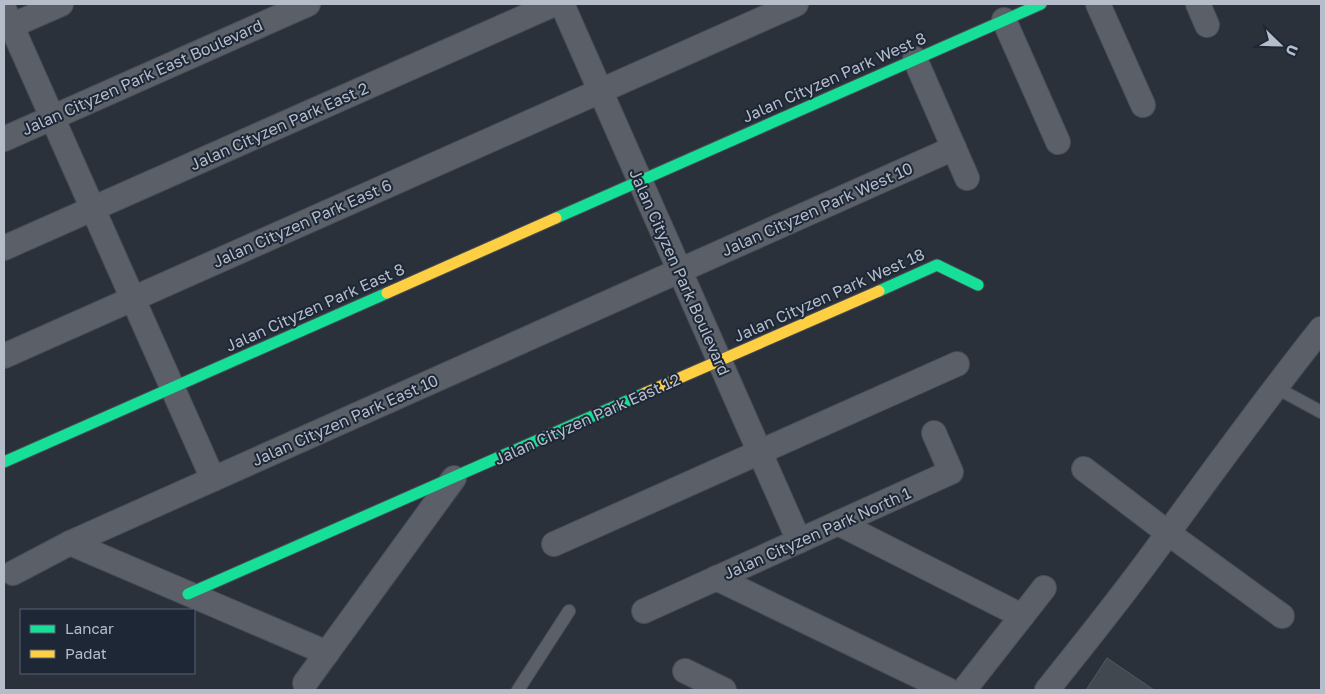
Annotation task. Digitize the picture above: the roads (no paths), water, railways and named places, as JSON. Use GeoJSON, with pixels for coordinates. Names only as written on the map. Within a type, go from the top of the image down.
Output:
{"type":"FeatureCollection","features":[{"type":"Feature","properties":{"kind":"street"},"geometry":{"type":"LineString","coordinates":[[61,4],[6,21],[52,117],[213,479]]}},
{"type":"Feature","properties":{"kind":"street","name":"Jalan Cityzen Park East Boulevard"},"geometry":{"type":"LineString","coordinates":[[4,139],[308,4]]}},
{"type":"Feature","properties":{"kind":"street","name":"Jalan Cityzen Park East 2"},"geometry":{"type":"LineString","coordinates":[[4,248],[554,4]]}},
{"type":"Feature","properties":{"kind":"street","name":"Jalan Cityzen Park Boulevard"},"geometry":{"type":"LineString","coordinates":[[562,4],[799,540]]}},
{"type":"Feature","properties":{"kind":"street","name":"Jalan Cityzen Park East 6"},"geometry":{"type":"LineString","coordinates":[[4,356],[796,4]]}},
{"type":"Feature","properties":{"kind":"street","name":"Jalan Cityzen Park West 8"},"geometry":{"type":"LineString","coordinates":[[640,181],[1041,4]]}},
{"type":"Feature","properties":{"kind":"street"},"geometry":{"type":"LineString","coordinates":[[1098,4],[1143,105]]}},
{"type":"Feature","properties":{"kind":"street"},"geometry":{"type":"LineString","coordinates":[[1198,4],[1207,25]]}},
{"type":"Feature","properties":{"kind":"street"},"geometry":{"type":"LineString","coordinates":[[1004,20],[1058,142]]}},
{"type":"Feature","properties":{"kind":"street"},"geometry":{"type":"LineString","coordinates":[[915,59],[967,178]]}},
{"type":"Feature","properties":{"kind":"street","name":"Jalan Cityzen Park West 10"},"geometry":{"type":"LineString","coordinates":[[680,271],[954,148]]}},
{"type":"Feature","properties":{"kind":"street","name":"Jalan Cityzen Park East 8"},"geometry":{"type":"LineString","coordinates":[[4,462],[640,181]]}},
{"type":"Feature","properties":{"kind":"street","name":"Jalan Cityzen Park West 18"},"geometry":{"type":"LineString","coordinates":[[720,361],[938,265],[978,285]]}},
{"type":"Feature","properties":{"kind":"street","name":"Jalan Cityzen Park East 10"},"geometry":{"type":"LineString","coordinates":[[13,573],[70,544],[213,479],[680,271]]}},
{"type":"Feature","properties":{"kind":"street"},"geometry":{"type":"LineString","coordinates":[[1047,690],[1095,630],[1321,329]]}},
{"type":"Feature","properties":{"kind":"street","name":"Jalan Cityzen Park East 12"},"geometry":{"type":"LineString","coordinates":[[188,594],[720,361]]}},
{"type":"Feature","properties":{"kind":"street"},"geometry":{"type":"LineString","coordinates":[[554,544],[957,364]]}},
{"type":"Feature","properties":{"kind":"street","name":"Jalan Cityzen Park North 1"},"geometry":{"type":"LineString","coordinates":[[644,610],[951,472],[934,433]]}},
{"type":"Feature","properties":{"kind":"street"},"geometry":{"type":"LineString","coordinates":[[1084,469],[1282,616]]}},
{"type":"Feature","properties":{"kind":"street"},"geometry":{"type":"LineString","coordinates":[[305,683],[454,478]]}},
{"type":"Feature","properties":{"kind":"street"},"geometry":{"type":"LineString","coordinates":[[838,523],[1022,616]]}},
{"type":"Feature","properties":{"kind":"street"},"geometry":{"type":"LineString","coordinates":[[70,544],[327,653]]}},
{"type":"Feature","properties":{"kind":"street"},"geometry":{"type":"LineString","coordinates":[[716,578],[948,690]]}},
{"type":"Feature","properties":{"kind":"street"},"geometry":{"type":"LineString","coordinates":[[964,690],[1044,588]]}},
{"type":"Feature","properties":{"kind":"street"},"geometry":{"type":"LineString","coordinates":[[685,672],[724,690]]}},
{"type":"Feature","properties":{"kind":"lane"},"geometry":{"type":"LineString","coordinates":[[1276,387],[1321,412]]}},
{"type":"Feature","properties":{"kind":"lane"},"geometry":{"type":"LineString","coordinates":[[518,690],[570,611]]}}]}
